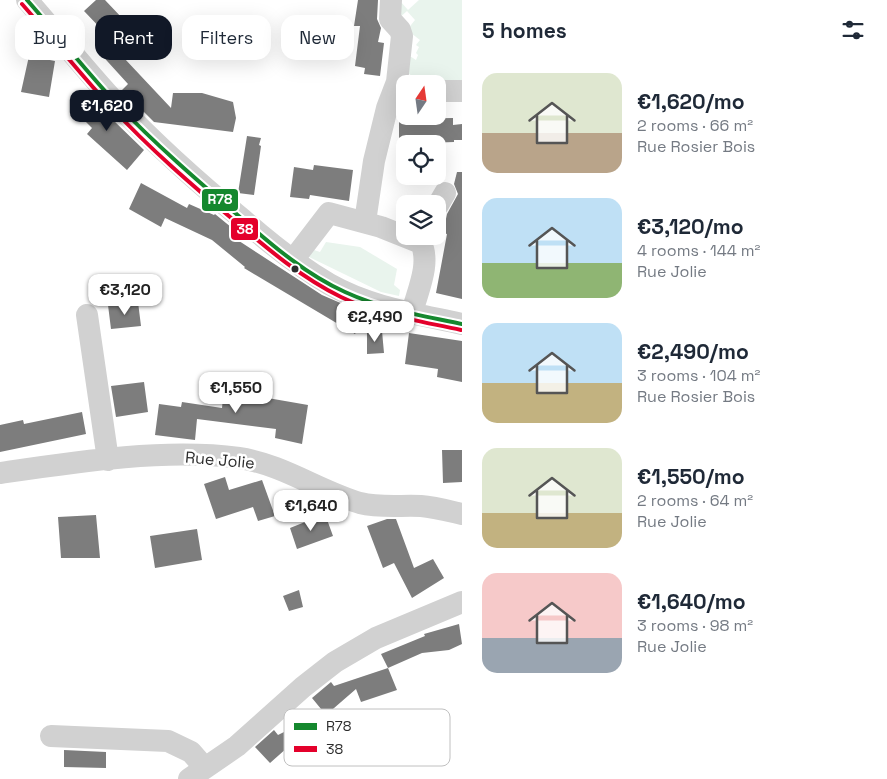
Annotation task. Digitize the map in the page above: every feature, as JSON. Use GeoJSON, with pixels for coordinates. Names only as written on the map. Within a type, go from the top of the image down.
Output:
{"type":"FeatureCollection","features":[{"type":"Feature","properties":{"kind":"street"},"geometry":{"type":"LineString","coordinates":[[27,0],[115,102],[156,144],[216,198],[293,260],[329,284],[345,292],[390,308],[462,324]]}},
{"type":"Feature","properties":{"kind":"street"},"geometry":{"type":"LineString","coordinates":[[391,0],[390,19],[400,30],[402,36],[401,75]]}},
{"type":"Feature","properties":{"kind":"street"},"geometry":{"type":"LineString","coordinates":[[446,91],[462,91]]}},
{"type":"Feature","properties":{"kind":"street"},"geometry":{"type":"LineString","coordinates":[[366,222],[374,161],[387,108],[396,92]]}},
{"type":"Feature","properties":{"kind":"street"},"geometry":{"type":"LineString","coordinates":[[293,260],[329,213],[396,232]]}},
{"type":"Feature","properties":{"kind":"street"},"geometry":{"type":"LineString","coordinates":[[412,313],[425,263],[425,252],[422,245]]}},
{"type":"Feature","properties":{"kind":"street"},"geometry":{"type":"LineString","coordinates":[[88,315],[108,460]]}},
{"type":"Feature","properties":{"kind":"street","name":"Rue Jolie"},"geometry":{"type":"LineString","coordinates":[[0,473],[158,456],[240,458],[262,463],[361,503],[381,506],[422,506],[462,514]]}},
{"type":"Feature","properties":{"kind":"street"},"geometry":{"type":"LineString","coordinates":[[51,736],[168,741],[191,752],[197,773],[237,746],[303,687],[335,662],[376,638],[462,602]]}},
{"type":"Feature","properties":{"kind":"shaded area"},"geometry":{"type":"Polygon","coordinates":[[[419,0],[462,0],[462,80],[446,80],[446,75],[411,75],[403,68],[405,53],[416,60],[418,55],[416,53],[419,47],[416,45],[420,40],[407,30],[415,20],[407,11],[399,18],[400,1],[408,10],[419,0]]]}},
{"type":"Feature","properties":{"kind":"shaded area"},"geometry":{"type":"Polygon","coordinates":[[[326,242],[360,247],[397,269],[394,285],[400,290],[399,296],[381,292],[307,256],[311,249],[320,252],[326,242]]]}},
{"type":"Feature","properties":{"kind":"building"},"geometry":{"type":"Polygon","coordinates":[[[96,0],[105,0],[119,15],[95,15],[95,22],[84,11],[96,0]]]}},
{"type":"Feature","properties":{"kind":"building"},"geometry":{"type":"Polygon","coordinates":[[[358,0],[378,0],[377,19],[381,28],[378,42],[384,43],[380,76],[364,74],[365,68],[355,66],[360,26],[354,26],[358,0]]]}},
{"type":"Feature","properties":{"kind":"building"},"geometry":{"type":"Polygon","coordinates":[[[28,60],[55,61],[49,97],[21,92],[28,60]]]}},
{"type":"Feature","properties":{"kind":"building"},"geometry":{"type":"Polygon","coordinates":[[[106,60],[126,60],[171,108],[173,93],[202,93],[233,102],[236,118],[233,132],[154,122],[122,90],[128,84],[106,60]]]}},
{"type":"Feature","properties":{"kind":"building"},"geometry":{"type":"Polygon","coordinates":[[[84,92],[144,150],[127,170],[87,134],[92,128],[70,106],[84,92]]]}},
{"type":"Feature","properties":{"kind":"building"},"geometry":{"type":"Polygon","coordinates":[[[446,118],[453,118],[453,125],[462,124],[462,140],[446,142],[446,135],[399,135],[399,125],[446,125],[446,118]]]}},
{"type":"Feature","properties":{"kind":"building"},"geometry":{"type":"Polygon","coordinates":[[[247,136],[261,138],[254,195],[238,193],[247,136]]]}},
{"type":"Feature","properties":{"kind":"building"},"geometry":{"type":"Polygon","coordinates":[[[314,165],[353,170],[349,201],[310,195],[309,199],[290,197],[294,167],[313,170],[314,165]]]}},
{"type":"Feature","properties":{"kind":"building"},"geometry":{"type":"Polygon","coordinates":[[[457,172],[462,172],[462,299],[436,293],[446,245],[447,214],[458,194],[454,184],[457,172]]]}},
{"type":"Feature","properties":{"kind":"building"},"geometry":{"type":"Polygon","coordinates":[[[141,183],[187,208],[189,204],[215,214],[237,232],[236,239],[322,295],[366,314],[355,334],[244,268],[212,240],[165,218],[161,227],[129,209],[141,183]]]}},
{"type":"Feature","properties":{"kind":"building"},"geometry":{"type":"Polygon","coordinates":[[[138,302],[141,326],[111,329],[108,305],[138,302]]]}},
{"type":"Feature","properties":{"kind":"building"},"geometry":{"type":"Polygon","coordinates":[[[382,331],[384,353],[367,354],[367,332],[382,331]]]}},
{"type":"Feature","properties":{"kind":"building"},"geometry":{"type":"Polygon","coordinates":[[[409,333],[462,341],[462,382],[437,377],[438,369],[405,364],[409,333]]]}},
{"type":"Feature","properties":{"kind":"building"},"geometry":{"type":"Polygon","coordinates":[[[225,378],[264,387],[262,397],[308,405],[302,444],[275,438],[276,429],[197,419],[195,440],[155,435],[159,404],[181,407],[182,402],[222,408],[225,378]]]}},
{"type":"Feature","properties":{"kind":"building"},"geometry":{"type":"Polygon","coordinates":[[[144,382],[148,412],[116,417],[111,386],[144,382]]]}},
{"type":"Feature","properties":{"kind":"building"},"geometry":{"type":"Polygon","coordinates":[[[82,412],[86,434],[0,452],[0,425],[23,420],[24,424],[82,412]]]}},
{"type":"Feature","properties":{"kind":"building"},"geometry":{"type":"Polygon","coordinates":[[[442,450],[462,450],[462,482],[443,483],[442,450]]]}},
{"type":"Feature","properties":{"kind":"building"},"geometry":{"type":"Polygon","coordinates":[[[225,477],[229,490],[262,480],[275,516],[258,521],[253,507],[216,519],[204,484],[225,477]]]}},
{"type":"Feature","properties":{"kind":"building"},"geometry":{"type":"Polygon","coordinates":[[[325,514],[333,536],[297,549],[290,528],[325,514]]]}},
{"type":"Feature","properties":{"kind":"building"},"geometry":{"type":"Polygon","coordinates":[[[96,515],[100,558],[61,558],[58,517],[96,515]]]}},
{"type":"Feature","properties":{"kind":"building"},"geometry":{"type":"Polygon","coordinates":[[[387,519],[396,519],[414,568],[433,559],[444,578],[412,598],[394,563],[383,568],[367,526],[387,519]]]}},
{"type":"Feature","properties":{"kind":"building"},"geometry":{"type":"Polygon","coordinates":[[[197,529],[202,560],[155,568],[150,536],[197,529]]]}},
{"type":"Feature","properties":{"kind":"building"},"geometry":{"type":"Polygon","coordinates":[[[299,590],[303,607],[289,611],[283,596],[299,590]]]}},
{"type":"Feature","properties":{"kind":"building"},"geometry":{"type":"Polygon","coordinates":[[[459,624],[462,644],[449,650],[422,653],[388,668],[381,654],[425,636],[424,634],[459,624]]]}},
{"type":"Feature","properties":{"kind":"building"},"geometry":{"type":"Polygon","coordinates":[[[388,668],[397,690],[361,702],[356,689],[333,709],[321,709],[312,698],[331,682],[334,686],[388,668]]]}},
{"type":"Feature","properties":{"kind":"building"},"geometry":{"type":"Polygon","coordinates":[[[274,730],[278,735],[284,732],[284,751],[270,763],[255,747],[274,730]]]}},
{"type":"Feature","properties":{"kind":"building"},"geometry":{"type":"Polygon","coordinates":[[[64,750],[106,752],[106,768],[64,767],[64,750]]]}},
{"type":"Feature","properties":{"kind":"transit line","name":"R78"},"geometry":{"type":"LineString","coordinates":[[27,0],[93,78],[161,148],[265,239],[291,259],[317,277],[359,298],[403,311],[462,324]]}},
{"type":"Feature","properties":{"kind":"transit line","name":"38"},"geometry":{"type":"LineString","coordinates":[[22,4],[141,138],[204,195],[286,263],[313,281],[355,303],[400,317],[461,330]]}}]}
